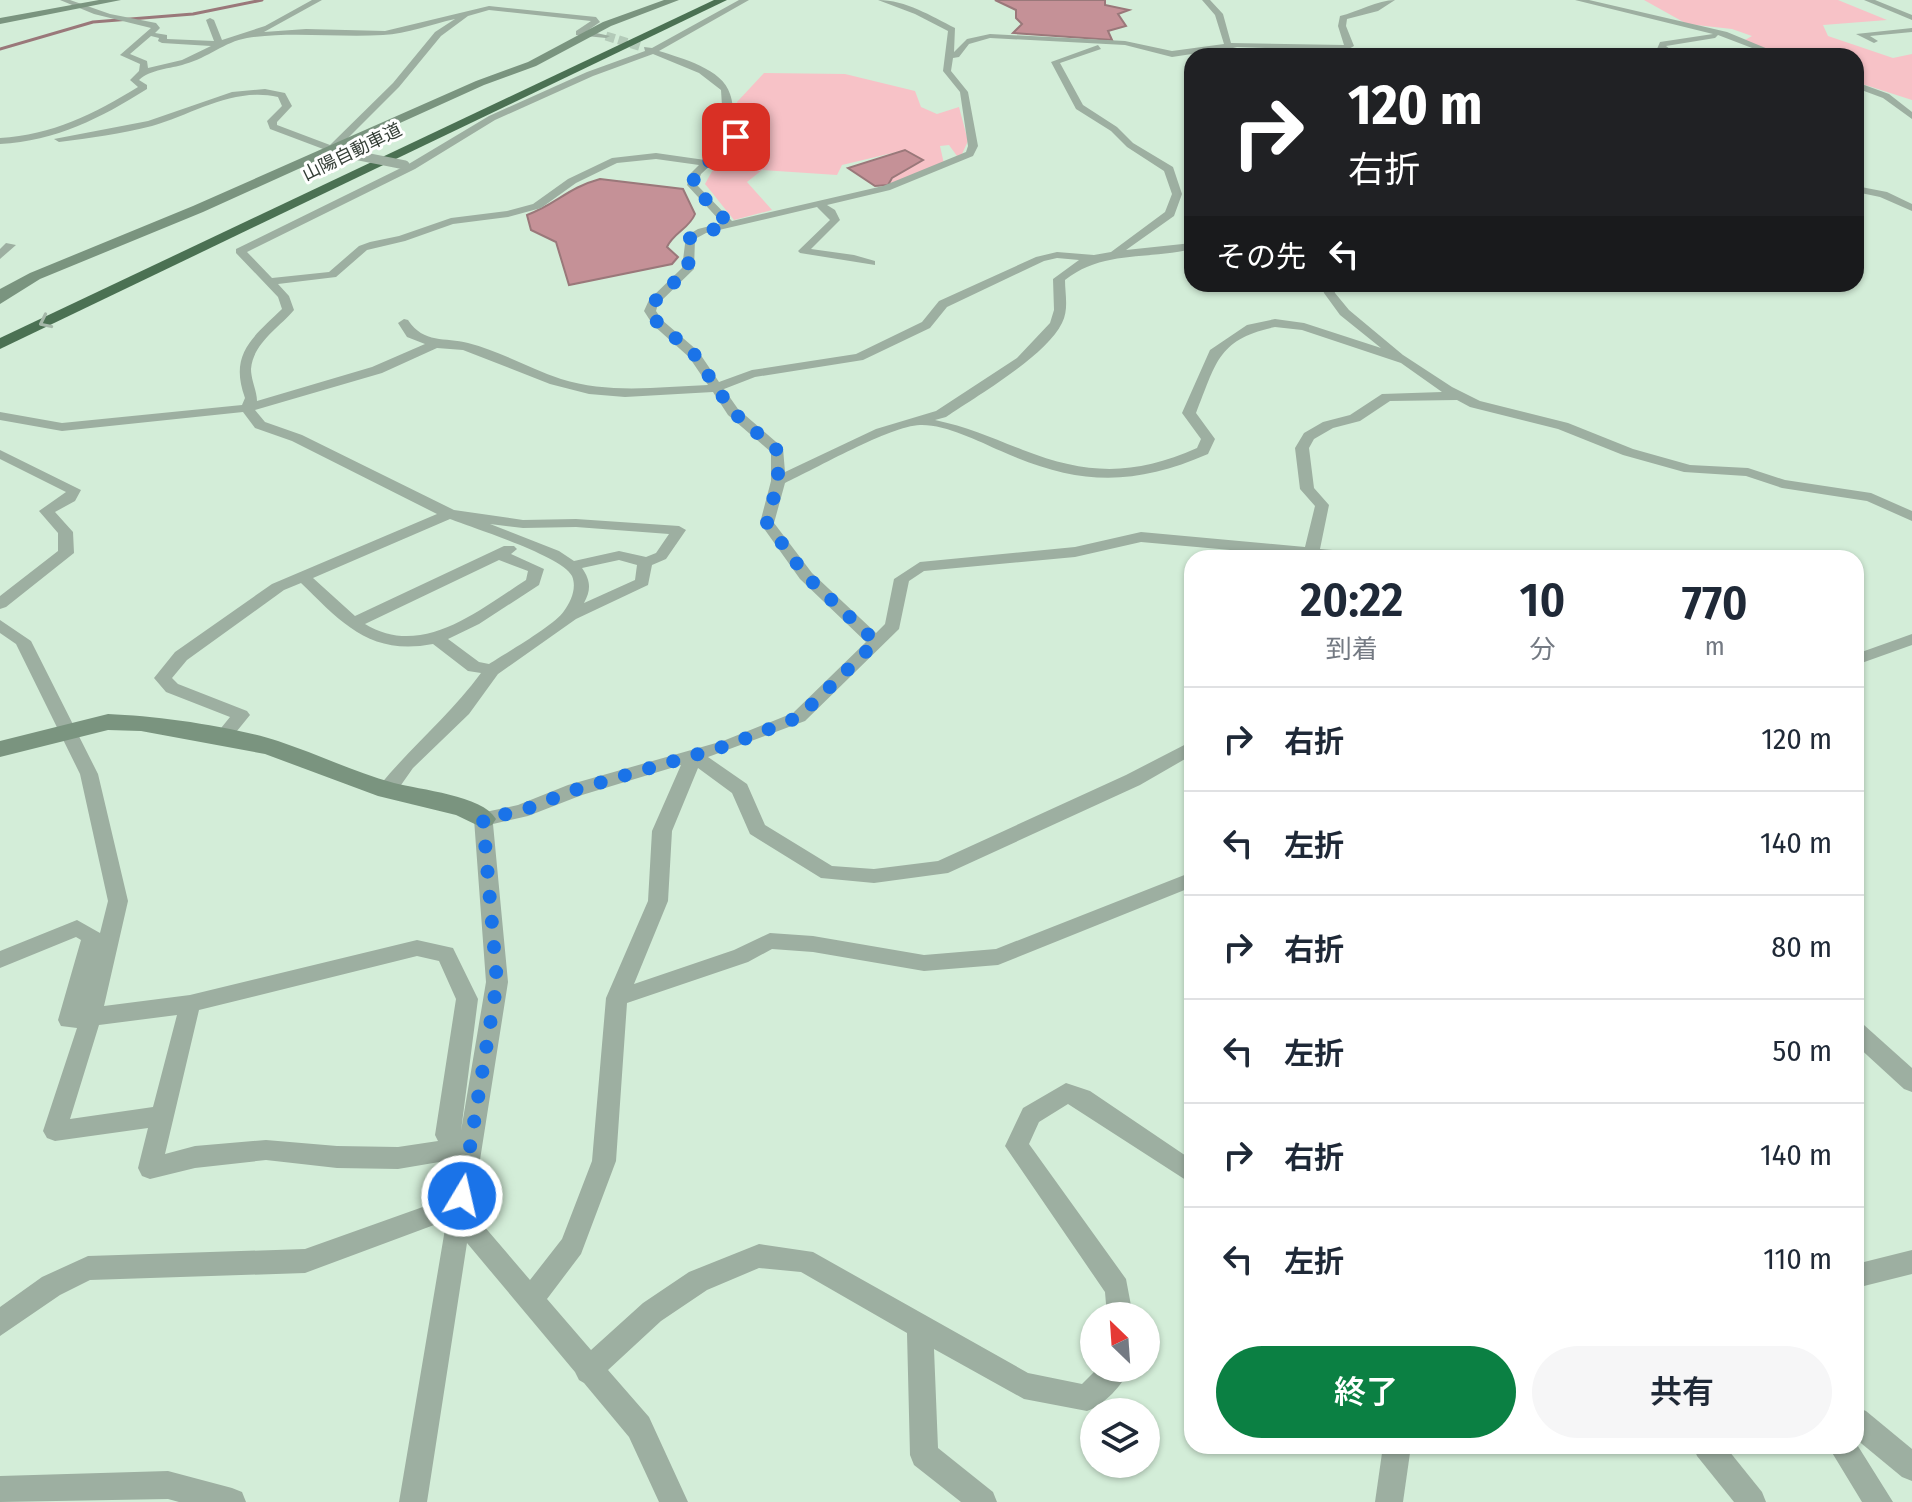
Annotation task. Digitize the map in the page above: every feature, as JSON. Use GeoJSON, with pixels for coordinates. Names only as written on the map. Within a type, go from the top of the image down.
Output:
{"type":"FeatureCollection","features":[{"type":"Feature","properties":{"kind":"highway","name":"山陽自動車道"},"geometry":{"type":"LineString","coordinates":[[2,336],[703,0]]}},
{"type":"Feature","properties":{"kind":"highway","name":"山陽自動車道"},"geometry":{"type":"LineString","coordinates":[[2,336],[722,0]]}},
{"type":"Feature","properties":{"kind":"street"},"geometry":{"type":"LineString","coordinates":[[64,0],[79,7],[153,25],[156,28],[151,34],[124,55],[144,63],[143,72]]}},
{"type":"Feature","properties":{"kind":"street"},"geometry":{"type":"LineString","coordinates":[[0,21],[116,0]]}},
{"type":"Feature","properties":{"kind":"street"},"geometry":{"type":"LineString","coordinates":[[0,141],[39,140],[92,120],[144,87],[134,80],[143,72],[185,62],[219,44],[268,28],[318,0]]}},
{"type":"Feature","properties":{"kind":"street"},"geometry":{"type":"LineString","coordinates":[[0,299],[4,293],[35,276],[335,151],[480,83],[532,64],[607,24],[674,0]]}},
{"type":"Feature","properties":{"kind":"street"},"geometry":{"type":"LineString","coordinates":[[247,408],[252,398],[244,381],[243,364],[251,349],[288,310],[283,296],[240,251],[408,166],[492,118],[590,74],[653,51],[745,0]]}},
{"type":"Feature","properties":{"kind":"street"},"geometry":{"type":"LineString","coordinates":[[876,642],[806,576],[767,523],[778,481],[778,451],[733,412],[694,354],[657,322],[650,311],[653,303],[688,269],[690,238],[729,224],[886,188],[970,154],[973,146],[964,92],[947,71],[952,30],[918,12],[882,0]]}},
{"type":"Feature","properties":{"kind":"street"},"geometry":{"type":"LineString","coordinates":[[1206,0],[1219,14],[1229,48]]}},
{"type":"Feature","properties":{"kind":"street"},"geometry":{"type":"LineString","coordinates":[[1345,48],[1350,46],[1342,26],[1343,18],[1375,9],[1391,0]]}},
{"type":"Feature","properties":{"kind":"street"},"geometry":{"type":"LineString","coordinates":[[1579,0],[1724,34],[1760,48]]}},
{"type":"Feature","properties":{"kind":"street"},"geometry":{"type":"LineString","coordinates":[[1868,0],[1912,18]]}},
{"type":"Feature","properties":{"kind":"street"},"geometry":{"type":"LineString","coordinates":[[242,36],[306,31],[385,33],[472,5],[593,19],[596,22],[579,33],[606,36]]}},
{"type":"Feature","properties":{"kind":"street"},"geometry":{"type":"LineString","coordinates":[[335,151],[438,34],[472,5]]}},
{"type":"Feature","properties":{"kind":"street"},"geometry":{"type":"LineString","coordinates":[[210,20],[219,44]]}},
{"type":"Feature","properties":{"kind":"street"},"geometry":{"type":"LineString","coordinates":[[1874,41],[1860,34],[1912,30]]}},
{"type":"Feature","properties":{"kind":"street"},"geometry":{"type":"LineString","coordinates":[[151,34],[164,37],[162,41],[219,44]]}},
{"type":"Feature","properties":{"kind":"street"},"geometry":{"type":"LineString","coordinates":[[1661,48],[1663,44],[1724,34]]}},
{"type":"Feature","properties":{"kind":"street"},"geometry":{"type":"LineString","coordinates":[[947,55],[956,55],[962,43],[979,37],[1111,43],[1184,53]]}},
{"type":"Feature","properties":{"kind":"street"},"geometry":{"type":"LineString","coordinates":[[1111,43],[1055,62],[1079,107],[1169,169],[1177,194],[1170,214],[1116,252]]}},
{"type":"Feature","properties":{"kind":"street"},"geometry":{"type":"LineString","coordinates":[[642,47],[682,62],[722,85],[726,91],[724,119],[736,137],[705,163],[692,185],[729,224]]}},
{"type":"Feature","properties":{"kind":"street"},"geometry":{"type":"LineString","coordinates":[[1864,88],[1886,96],[1912,116]]}},
{"type":"Feature","properties":{"kind":"street"},"geometry":{"type":"LineString","coordinates":[[39,140],[37,142],[96,135],[153,122],[222,97],[273,91],[287,101],[287,106],[272,121],[273,127],[335,151],[408,166]]}},
{"type":"Feature","properties":{"kind":"street"},"geometry":{"type":"LineString","coordinates":[[269,282],[332,275],[363,248],[374,244],[401,239],[451,221],[537,206],[572,181],[615,160],[656,156],[705,163]]}},
{"type":"Feature","properties":{"kind":"street"},"geometry":{"type":"LineString","coordinates":[[1864,190],[1883,194],[1912,208]]}},
{"type":"Feature","properties":{"kind":"street"},"geometry":{"type":"LineString","coordinates":[[819,204],[831,212],[835,220],[830,228],[814,236],[804,251],[819,256],[857,257],[871,263]]}},
{"type":"Feature","properties":{"kind":"street"},"geometry":{"type":"LineString","coordinates":[[0,256],[10,245]]}},
{"type":"Feature","properties":{"kind":"street"},"geometry":{"type":"LineString","coordinates":[[778,481],[881,432],[941,414],[1021,361],[1056,324],[1060,310],[1059,279],[1070,268],[1091,258],[1116,252],[1184,249]]}},
{"type":"Feature","properties":{"kind":"street"},"geometry":{"type":"LineString","coordinates":[[404,323],[411,334],[435,344],[465,346],[555,381],[589,390],[625,393],[716,388],[752,374],[859,357],[926,325],[943,304],[1040,259],[1057,255],[1091,258]]}},
{"type":"Feature","properties":{"kind":"street"},"geometry":{"type":"LineString","coordinates":[[1327,292],[1350,317],[1405,360],[1459,396],[1689,469],[1748,472],[1782,484],[1871,497],[1912,517]]}},
{"type":"Feature","properties":{"kind":"street"},"geometry":{"type":"LineString","coordinates":[[922,421],[980,435],[993,445],[1086,472],[1128,474],[1174,463],[1203,451],[1208,439],[1189,413],[1214,353],[1251,328],[1275,323],[1304,327],[1405,360]]}},
{"type":"Feature","properties":{"kind":"street"},"geometry":{"type":"LineString","coordinates":[[0,416],[62,427],[247,408],[377,370],[435,344]]}},
{"type":"Feature","properties":{"kind":"street"},"geometry":{"type":"LineString","coordinates":[[0,749],[108,722],[141,723],[269,747],[387,790],[463,808],[483,819],[521,811],[575,790],[694,756],[799,717],[893,625],[902,579],[920,567],[1075,552],[1141,537],[1312,550],[1322,505],[1307,489],[1302,448],[1309,436],[1328,425],[1355,418],[1387,397],[1459,396]]}},
{"type":"Feature","properties":{"kind":"street"},"geometry":{"type":"LineString","coordinates":[[247,408],[260,425],[297,438],[449,514],[554,554],[573,566],[580,577],[582,591],[570,616]]}},
{"type":"Feature","properties":{"kind":"street"},"geometry":{"type":"LineString","coordinates":[[0,454],[74,490],[70,498],[46,511],[66,532],[66,553],[0,604]]}},
{"type":"Feature","properties":{"kind":"street"},"geometry":{"type":"LineString","coordinates":[[222,738],[241,715],[172,688],[162,678],[181,656],[278,587],[449,514],[523,524],[576,523],[679,530],[661,556],[645,563]]}},
{"type":"Feature","properties":{"kind":"street"},"geometry":{"type":"LineString","coordinates":[[354,623],[504,556],[522,542]]}},
{"type":"Feature","properties":{"kind":"street"},"geometry":{"type":"LineString","coordinates":[[573,566],[608,556],[634,555],[645,563]]}},
{"type":"Feature","properties":{"kind":"street"},"geometry":{"type":"LineString","coordinates":[[304,577],[366,632],[404,646],[438,640],[533,582],[536,569],[504,556]]}},
{"type":"Feature","properties":{"kind":"street"},"geometry":{"type":"LineString","coordinates":[[387,790],[407,764],[463,710],[492,670],[570,616],[642,582],[645,563]]}},
{"type":"Feature","properties":{"kind":"street"},"geometry":{"type":"LineString","coordinates":[[0,625],[23,641],[71,732],[89,774],[118,901],[91,1017],[55,1131],[163,1116]]}},
{"type":"Feature","properties":{"kind":"street"},"geometry":{"type":"LineString","coordinates":[[1864,657],[1912,639]]}},
{"type":"Feature","properties":{"kind":"street"},"geometry":{"type":"LineString","coordinates":[[438,640],[474,667],[492,670]]}},
{"type":"Feature","properties":{"kind":"street"},"geometry":{"type":"LineString","coordinates":[[694,756],[740,789],[757,829],[828,873],[874,876],[941,868],[1133,780],[1184,751]]}},
{"type":"Feature","properties":{"kind":"street"},"geometry":{"type":"LineString","coordinates":[[530,1301],[572,1246],[604,1161],[617,998],[658,901],[662,831],[694,756]]}},
{"type":"Feature","properties":{"kind":"street"},"geometry":{"type":"LineString","coordinates":[[413,1502],[497,982],[483,819]]}},
{"type":"Feature","properties":{"kind":"street"},"geometry":{"type":"LineString","coordinates":[[617,998],[741,956],[770,941],[924,963],[998,957],[1184,882]]}},
{"type":"Feature","properties":{"kind":"street"},"geometry":{"type":"LineString","coordinates":[[0,960],[77,928],[92,937],[69,1020],[190,1004],[417,948],[446,954],[467,999],[447,1135],[471,1146]]}},
{"type":"Feature","properties":{"kind":"street"},"geometry":{"type":"LineString","coordinates":[[190,1004],[150,1168],[195,1157],[266,1150],[337,1157],[398,1158],[471,1146]]}},
{"type":"Feature","properties":{"kind":"street"},"geometry":{"type":"LineString","coordinates":[[1864,1038],[1912,1082]]}},
{"type":"Feature","properties":{"kind":"street"},"geometry":{"type":"LineString","coordinates":[[1118,1302],[1117,1288],[1017,1146],[1031,1115],[1066,1093],[1082,1098],[1184,1168]]}},
{"type":"Feature","properties":{"kind":"street"},"geometry":{"type":"LineString","coordinates":[[0,1323],[51,1286],[88,1268],[305,1261],[434,1214],[458,1222],[474,1233],[588,1371],[639,1427],[674,1502]]}},
{"type":"Feature","properties":{"kind":"street"},"geometry":{"type":"LineString","coordinates":[[588,1371],[652,1312],[698,1281],[759,1256],[804,1260],[1024,1386],[1087,1398],[1103,1382]]}},
{"type":"Feature","properties":{"kind":"street"},"geometry":{"type":"LineString","coordinates":[[1864,1274],[1912,1262]]}},
{"type":"Feature","properties":{"kind":"street"},"geometry":{"type":"LineString","coordinates":[[920,1324],[924,1455],[983,1502]]}},
{"type":"Feature","properties":{"kind":"street"},"geometry":{"type":"LineString","coordinates":[[1864,1428],[1912,1467]]}},
{"type":"Feature","properties":{"kind":"street"},"geometry":{"type":"LineString","coordinates":[[1389,1502],[1396,1454]]}},
{"type":"Feature","properties":{"kind":"street"},"geometry":{"type":"LineString","coordinates":[[1713,1454],[1752,1502]]}},
{"type":"Feature","properties":{"kind":"street"},"geometry":{"type":"LineString","coordinates":[[1847,1454],[1879,1502]]}},
{"type":"Feature","properties":{"kind":"street"},"geometry":{"type":"LineString","coordinates":[[0,1490],[168,1485],[232,1502]]}},
{"type":"Feature","properties":{"kind":"shaded area"},"geometry":{"type":"Polygon","coordinates":[[[995,0],[1105,0],[1105,5],[1129,10],[1118,14],[1126,26],[1108,31],[1112,40],[1013,33],[1022,24],[1016,18],[1016,10],[995,0]]]}},
{"type":"Feature","properties":{"kind":"shaded area"},"geometry":{"type":"Polygon","coordinates":[[[1644,0],[1838,0],[1887,20],[1823,25],[1828,36],[1863,48],[1762,48],[1745,40],[1752,36],[1732,29],[1687,24],[1644,0]]]}},
{"type":"Feature","properties":{"kind":"shaded area"},"geometry":{"type":"Polygon","coordinates":[[[1864,48],[1893,58],[1912,54],[1912,100],[1864,85],[1864,48]]]}},
{"type":"Feature","properties":{"kind":"shaded area"},"geometry":{"type":"Polygon","coordinates":[[[764,73],[845,74],[915,91],[921,107],[937,114],[959,107],[968,141],[962,154],[957,156],[949,145],[940,146],[944,164],[888,185],[892,178],[922,160],[905,150],[842,165],[837,175],[762,170],[747,182],[772,210],[734,220],[705,184],[716,164],[744,137],[737,102],[764,73]]]}},
{"type":"Feature","properties":{"kind":"shaded area"},"geometry":{"type":"Polygon","coordinates":[[[905,150],[923,160],[892,178],[888,185],[875,186],[848,168],[905,150]]]}},
{"type":"Feature","properties":{"kind":"shaded area"},"geometry":{"type":"Polygon","coordinates":[[[600,179],[683,189],[695,214],[667,247],[678,257],[672,264],[569,285],[556,242],[531,230],[527,215],[600,179]]]}},
{"type":"Feature","properties":{"kind":"waterway"},"geometry":{"type":"LineString","coordinates":[[0,49],[93,22],[193,14],[262,0]]}},
{"type":"Feature","properties":{"kind":"tunnel"},"geometry":{"type":"LineString","coordinates":[[606,36],[642,47]]}},
{"type":"Feature","properties":{"kind":"route"},"geometry":{"type":"LineString","coordinates":[[462,1196],[497,982],[483,819],[521,811],[575,790],[729,745],[799,717],[876,642],[806,576],[767,523],[778,481],[778,451],[765,436],[733,412],[694,354],[657,322],[650,311],[653,303],[688,269],[690,238],[702,231],[729,224],[692,185],[696,173],[705,163],[736,137]]}}]}
